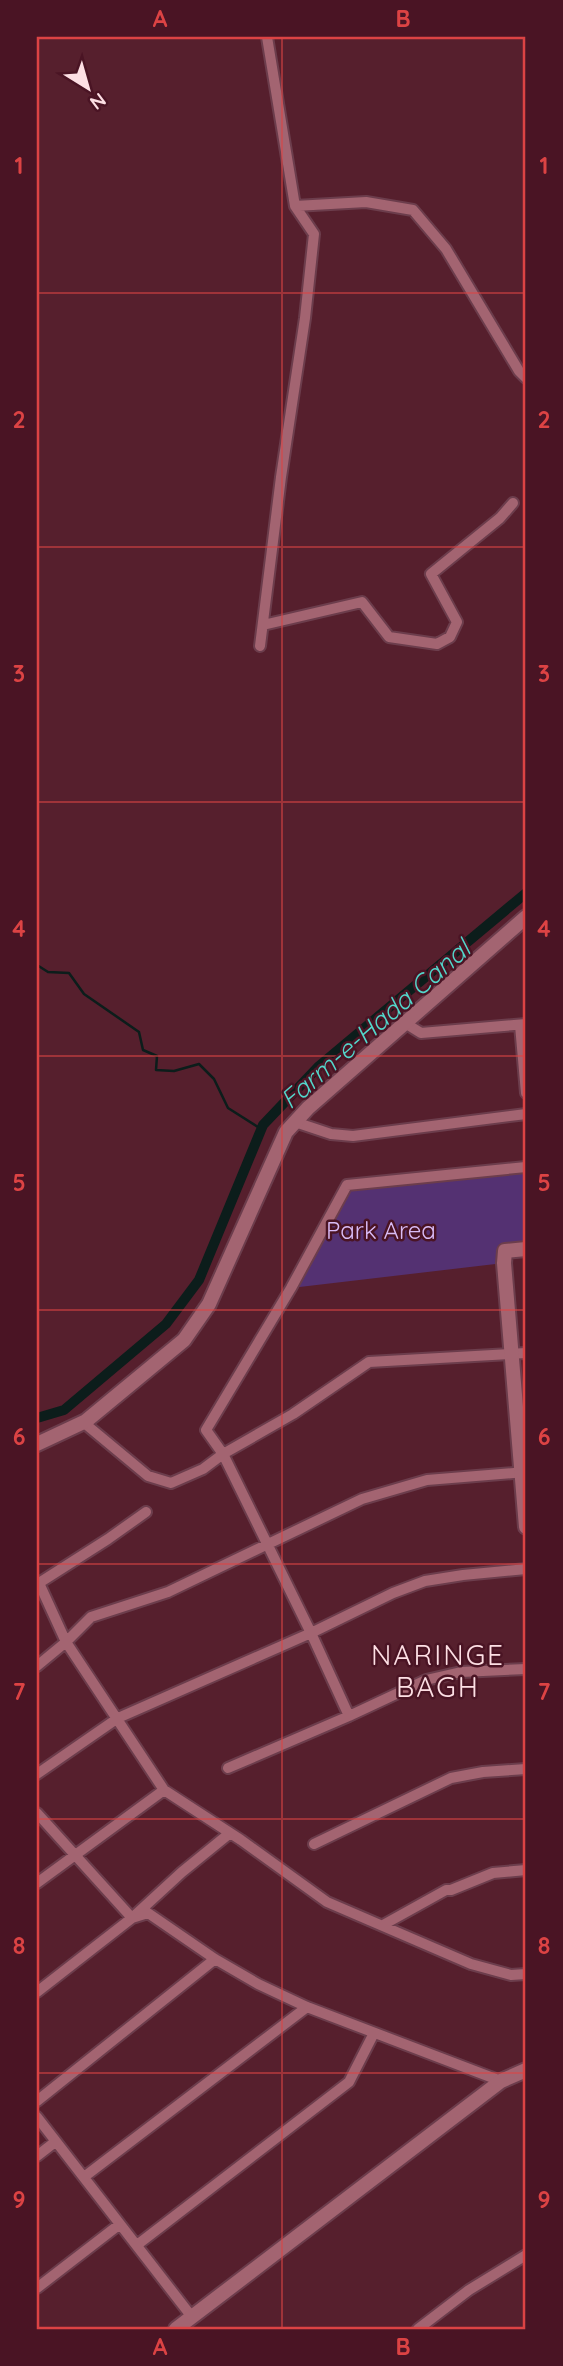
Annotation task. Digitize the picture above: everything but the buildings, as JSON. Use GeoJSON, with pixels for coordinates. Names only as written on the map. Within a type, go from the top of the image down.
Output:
{"type":"FeatureCollection","features":[{"type":"Feature","properties":{"kind":"street"},"geometry":{"type":"LineString","coordinates":[[260,646],[314,234],[295,206],[267,37]]}},
{"type":"Feature","properties":{"kind":"street"},"geometry":{"type":"LineString","coordinates":[[295,206],[366,202],[413,210],[446,249],[519,371],[526,378]]}},
{"type":"Feature","properties":{"kind":"street"},"geometry":{"type":"LineString","coordinates":[[263,625],[362,602],[388,637],[437,644],[450,637],[457,622],[431,574],[500,518],[513,503]]}},
{"type":"Feature","properties":{"kind":"street"},"geometry":{"type":"LineString","coordinates":[[37,1444],[83,1422],[184,1340],[209,1304],[286,1132],[308,1108],[526,917]]}},
{"type":"Feature","properties":{"kind":"street"},"geometry":{"type":"LineString","coordinates":[[405,1023],[421,1033],[523,1025],[526,1093]]}},
{"type":"Feature","properties":{"kind":"street"},"geometry":{"type":"LineString","coordinates":[[295,1122],[331,1134],[353,1136],[526,1114]]}},
{"type":"Feature","properties":{"kind":"street"},"geometry":{"type":"LineString","coordinates":[[349,1716],[223,1454],[206,1430],[291,1288],[347,1185],[526,1167]]}},
{"type":"Feature","properties":{"kind":"street"},"geometry":{"type":"LineString","coordinates":[[526,1249],[505,1251],[504,1262],[519,1353],[526,1527]]}},
{"type":"Feature","properties":{"kind":"street"},"geometry":{"type":"LineString","coordinates":[[83,1422],[148,1476],[171,1483],[203,1469],[223,1454],[293,1414],[369,1362],[519,1353]]}},
{"type":"Feature","properties":{"kind":"street"},"geometry":{"type":"LineString","coordinates":[[37,1666],[91,1617],[168,1592],[362,1499],[427,1479],[524,1472]]}},
{"type":"Feature","properties":{"kind":"street"},"geometry":{"type":"LineString","coordinates":[[146,1512],[38,1584],[66,1642],[164,1790],[327,1902],[471,1964],[510,1975],[526,1974]]}},
{"type":"Feature","properties":{"kind":"street"},"geometry":{"type":"LineString","coordinates":[[37,1774],[118,1718],[311,1633],[393,1593],[425,1581],[463,1574],[526,1569]]}},
{"type":"Feature","properties":{"kind":"street"},"geometry":{"type":"LineString","coordinates":[[228,1768],[426,1680],[461,1672],[526,1669]]}},
{"type":"Feature","properties":{"kind":"street"},"geometry":{"type":"LineString","coordinates":[[314,1844],[451,1778],[483,1772],[526,1769]]}},
{"type":"Feature","properties":{"kind":"street"},"geometry":{"type":"LineString","coordinates":[[37,1883],[164,1790]]}},
{"type":"Feature","properties":{"kind":"street"},"geometry":{"type":"LineString","coordinates":[[37,1813],[132,1919]]}},
{"type":"Feature","properties":{"kind":"street"},"geometry":{"type":"LineString","coordinates":[[37,1992],[132,1919],[182,1872],[230,1833]]}},
{"type":"Feature","properties":{"kind":"street"},"geometry":{"type":"LineString","coordinates":[[383,1925],[446,1890],[493,1873],[526,1870]]}},
{"type":"Feature","properties":{"kind":"street"},"geometry":{"type":"LineString","coordinates":[[132,1919],[148,1913],[215,1959],[258,1984],[307,2007],[501,2081]]}},
{"type":"Feature","properties":{"kind":"street"},"geometry":{"type":"LineString","coordinates":[[37,2101],[215,1959]]}},
{"type":"Feature","properties":{"kind":"street"},"geometry":{"type":"LineString","coordinates":[[84,2177],[307,2007]]}},
{"type":"Feature","properties":{"kind":"street"},"geometry":{"type":"LineString","coordinates":[[137,2245],[349,2082],[374,2033]]}},
{"type":"Feature","properties":{"kind":"street"},"geometry":{"type":"LineString","coordinates":[[176,2329],[501,2081],[526,2070]]}},
{"type":"Feature","properties":{"kind":"street"},"geometry":{"type":"LineString","coordinates":[[37,2117],[192,2317]]}},
{"type":"Feature","properties":{"kind":"street"},"geometry":{"type":"LineString","coordinates":[[37,2156],[55,2142]]}},
{"type":"Feature","properties":{"kind":"street"},"geometry":{"type":"LineString","coordinates":[[37,2288],[120,2224]]}},
{"type":"Feature","properties":{"kind":"street"},"geometry":{"type":"LineString","coordinates":[[418,2329],[469,2290],[526,2255]]}},
{"type":"Feature","properties":{"kind":"green space","name":"Park Area"},"geometry":{"type":"Polygon","coordinates":[[[526,1167],[526,1249],[505,1251],[504,1263],[291,1288],[347,1185],[526,1167]]]}},
{"type":"Feature","properties":{"kind":"waterway","name":"Farm-e-Hada Canal"},"geometry":{"type":"LineString","coordinates":[[37,1418],[64,1410],[166,1324],[199,1280],[263,1125],[319,1066],[526,893]]}},
{"type":"Feature","properties":{"kind":"waterway"},"geometry":{"type":"LineString","coordinates":[[37,965],[48,972],[69,973],[84,994],[139,1032],[143,1050],[157,1056],[156,1070],[174,1071],[199,1064],[214,1079],[228,1108],[261,1129]]}},
{"type":"Feature","properties":{"kind":"district","name":"NARINGE BAGH"},"geometry":{"type":"Point","coordinates":[438,1670]}}]}
